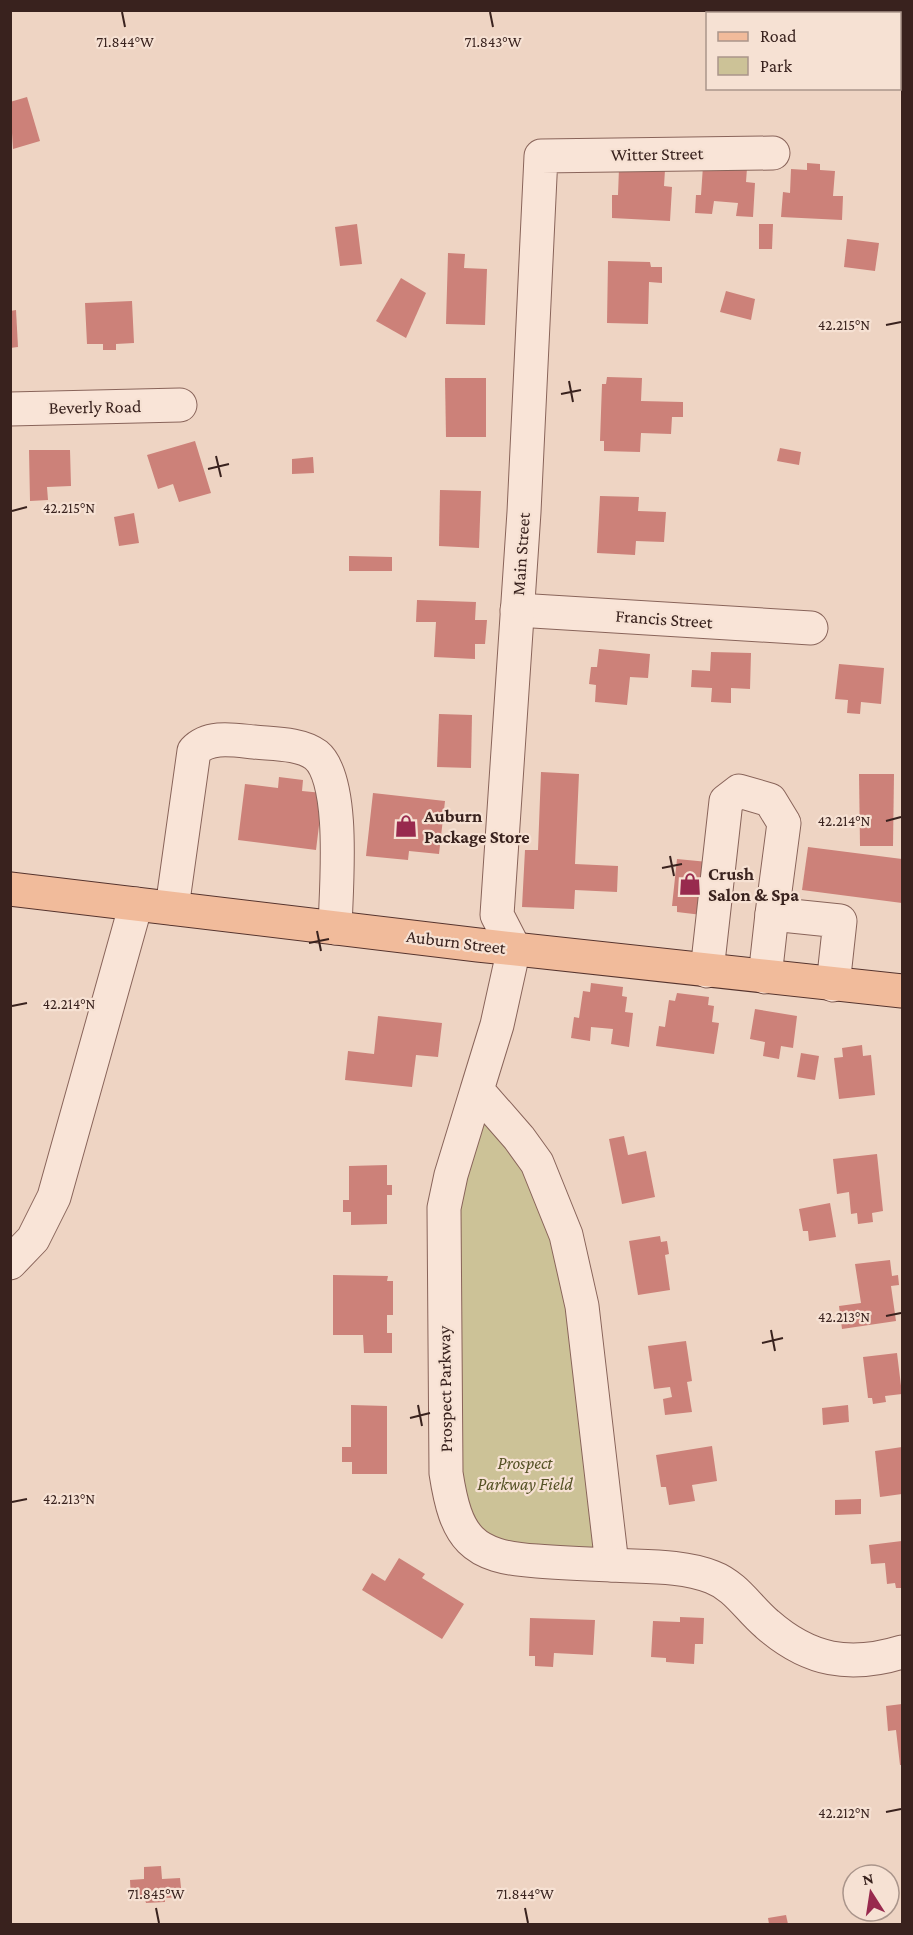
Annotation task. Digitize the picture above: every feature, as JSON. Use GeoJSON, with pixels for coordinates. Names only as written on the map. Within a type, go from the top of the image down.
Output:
{"type":"FeatureCollection","features":[{"type":"Feature","properties":{"kind":"main road","name":"Auburn Street"},"geometry":{"type":"LineString","coordinates":[[10,889],[707,971],[903,991]]}},
{"type":"Feature","properties":{"kind":"street","name":"Witter Street"},"geometry":{"type":"LineString","coordinates":[[542,156],[773,153]]}},
{"type":"Feature","properties":{"kind":"street","name":"Main Street"},"geometry":{"type":"LineString","coordinates":[[514,948],[497,915],[524,512],[542,156]]}},
{"type":"Feature","properties":{"kind":"street","name":"Beverly Road"},"geometry":{"type":"LineString","coordinates":[[10,409],[180,405]]}},
{"type":"Feature","properties":{"kind":"street","name":"Francis Street"},"geometry":{"type":"LineString","coordinates":[[517,610],[811,628]]}},
{"type":"Feature","properties":{"kind":"street"},"geometry":{"type":"LineString","coordinates":[[172,908],[194,751],[199,746],[221,739],[293,746],[315,754],[327,767],[333,786],[336,810],[336,928]]}},
{"type":"Feature","properties":{"kind":"street"},"geometry":{"type":"LineString","coordinates":[[707,971],[726,801],[739,791],[770,800],[784,823],[765,977]]}},
{"type":"Feature","properties":{"kind":"street"},"geometry":{"type":"LineString","coordinates":[[10,1263],[33,1239],[54,1197],[136,904]]}},
{"type":"Feature","properties":{"kind":"street"},"geometry":{"type":"LineString","coordinates":[[772,914],[840,921],[834,985]]}},
{"type":"Feature","properties":{"kind":"street","name":"Prospect Parkway"},"geometry":{"type":"LineString","coordinates":[[514,948],[497,1025],[451,1175],[444,1208],[446,1473],[452,1505],[467,1537],[494,1556],[510,1560],[670,1569],[712,1577],[732,1589],[766,1623],[787,1638],[830,1658],[859,1661],[903,1652]]}},
{"type":"Feature","properties":{"kind":"street"},"geometry":{"type":"LineString","coordinates":[[477,1090],[519,1138],[537,1163],[566,1235],[582,1306],[612,1565]]}},
{"type":"Feature","properties":{"kind":"green space","name":"Prospect Parkway Field"},"geometry":{"type":"Polygon","coordinates":[[[477,1090],[549,1186],[612,1565],[547,1562],[461,1528],[446,1197],[477,1090]]]}},
{"type":"Feature","properties":{"kind":"building"},"geometry":{"type":"Polygon","coordinates":[[[27,97],[40,141],[13,149],[10,102],[27,97]]]}},
{"type":"Feature","properties":{"kind":"building"},"geometry":{"type":"Polygon","coordinates":[[[807,163],[820,164],[820,170],[835,171],[833,196],[843,196],[842,220],[781,217],[783,192],[790,193],[791,169],[807,170],[807,163]]]}},
{"type":"Feature","properties":{"kind":"building"},"geometry":{"type":"Polygon","coordinates":[[[703,166],[747,168],[746,182],[755,183],[753,217],[736,216],[738,203],[714,201],[712,214],[695,213],[696,195],[701,195],[703,166]]]}},
{"type":"Feature","properties":{"kind":"building"},"geometry":{"type":"Polygon","coordinates":[[[619,168],[665,170],[664,186],[672,187],[670,221],[612,218],[612,195],[618,195],[619,168]]]}},
{"type":"Feature","properties":{"kind":"building"},"geometry":{"type":"Polygon","coordinates":[[[357,224],[362,264],[340,266],[335,227],[357,224]]]}},
{"type":"Feature","properties":{"kind":"building"},"geometry":{"type":"Polygon","coordinates":[[[759,224],[773,224],[772,249],[759,249],[759,224]]]}},
{"type":"Feature","properties":{"kind":"building"},"geometry":{"type":"Polygon","coordinates":[[[847,239],[879,243],[875,271],[844,267],[847,239]]]}},
{"type":"Feature","properties":{"kind":"building"},"geometry":{"type":"Polygon","coordinates":[[[448,253],[465,254],[464,268],[487,269],[485,325],[446,324],[448,253]]]}},
{"type":"Feature","properties":{"kind":"building"},"geometry":{"type":"Polygon","coordinates":[[[608,261],[650,262],[651,267],[662,267],[662,283],[649,282],[648,324],[607,323],[608,261]]]}},
{"type":"Feature","properties":{"kind":"building"},"geometry":{"type":"Polygon","coordinates":[[[401,278],[426,293],[406,338],[376,321],[401,278]]]}},
{"type":"Feature","properties":{"kind":"building"},"geometry":{"type":"Polygon","coordinates":[[[726,291],[755,299],[751,320],[720,312],[726,291]]]}},
{"type":"Feature","properties":{"kind":"building"},"geometry":{"type":"Polygon","coordinates":[[[132,301],[134,343],[116,344],[116,350],[103,350],[103,344],[87,344],[85,303],[132,301]]]}},
{"type":"Feature","properties":{"kind":"building"},"geometry":{"type":"Polygon","coordinates":[[[16,310],[18,347],[10,348],[10,311],[16,310]]]}},
{"type":"Feature","properties":{"kind":"building"},"geometry":{"type":"Polygon","coordinates":[[[607,377],[642,378],[641,401],[683,402],[683,417],[672,417],[671,434],[641,433],[640,452],[604,451],[604,441],[600,441],[602,384],[606,384],[607,377]]]}},
{"type":"Feature","properties":{"kind":"building"},"geometry":{"type":"Polygon","coordinates":[[[445,378],[486,378],[486,437],[446,437],[445,378]]]}},
{"type":"Feature","properties":{"kind":"building"},"geometry":{"type":"Polygon","coordinates":[[[195,441],[211,493],[179,502],[173,484],[158,489],[147,455],[195,441]]]}},
{"type":"Feature","properties":{"kind":"building"},"geometry":{"type":"Polygon","coordinates":[[[780,448],[801,452],[799,465],[777,461],[780,448]]]}},
{"type":"Feature","properties":{"kind":"building"},"geometry":{"type":"Polygon","coordinates":[[[29,450],[70,450],[71,486],[47,487],[48,500],[30,501],[29,450]]]}},
{"type":"Feature","properties":{"kind":"building"},"geometry":{"type":"Polygon","coordinates":[[[313,457],[314,473],[292,474],[292,459],[313,457]]]}},
{"type":"Feature","properties":{"kind":"building"},"geometry":{"type":"Polygon","coordinates":[[[440,490],[481,491],[479,548],[439,546],[440,490]]]}},
{"type":"Feature","properties":{"kind":"building"},"geometry":{"type":"Polygon","coordinates":[[[600,496],[639,497],[638,511],[666,512],[664,542],[636,541],[635,555],[597,553],[600,496]]]}},
{"type":"Feature","properties":{"kind":"building"},"geometry":{"type":"Polygon","coordinates":[[[134,513],[139,543],[119,546],[114,517],[134,513]]]}},
{"type":"Feature","properties":{"kind":"building"},"geometry":{"type":"Polygon","coordinates":[[[349,556],[392,557],[392,571],[349,571],[349,556]]]}},
{"type":"Feature","properties":{"kind":"building"},"geometry":{"type":"Polygon","coordinates":[[[417,600],[476,602],[475,620],[487,620],[485,644],[475,644],[475,659],[434,657],[436,622],[416,622],[417,600]]]}},
{"type":"Feature","properties":{"kind":"building"},"geometry":{"type":"Polygon","coordinates":[[[599,649],[650,654],[648,678],[630,677],[627,705],[595,702],[596,685],[589,684],[591,667],[597,667],[599,649]]]}},
{"type":"Feature","properties":{"kind":"building"},"geometry":{"type":"Polygon","coordinates":[[[711,652],[751,653],[750,689],[731,688],[731,703],[711,702],[712,688],[691,687],[692,670],[710,671],[711,652]]]}},
{"type":"Feature","properties":{"kind":"building"},"geometry":{"type":"Polygon","coordinates":[[[839,664],[884,668],[881,704],[861,702],[860,714],[847,713],[848,700],[835,699],[839,664]]]}},
{"type":"Feature","properties":{"kind":"building"},"geometry":{"type":"Polygon","coordinates":[[[439,714],[472,715],[471,768],[437,767],[439,714]]]}},
{"type":"Feature","properties":{"kind":"building"},"geometry":{"type":"Polygon","coordinates":[[[541,772],[579,774],[575,864],[618,866],[617,892],[575,890],[574,909],[522,907],[525,850],[538,850],[541,772]]]}},
{"type":"Feature","properties":{"kind":"building"},"geometry":{"type":"Polygon","coordinates":[[[859,774],[894,774],[893,846],[860,846],[859,774]]]}},
{"type":"Feature","properties":{"kind":"building"},"geometry":{"type":"Polygon","coordinates":[[[279,777],[303,780],[302,791],[323,793],[316,850],[238,840],[245,784],[278,788],[279,777]]]}},
{"type":"Feature","properties":{"kind":"building","name":"Auburn Package Store"},"geometry":{"type":"Polygon","coordinates":[[[373,793],[445,801],[439,854],[409,851],[408,860],[366,856],[373,793]]]}},
{"type":"Feature","properties":{"kind":"building"},"geometry":{"type":"Polygon","coordinates":[[[808,847],[902,859],[902,903],[802,890],[808,847]]]}},
{"type":"Feature","properties":{"kind":"building","name":"Crush Salon & Spa"},"geometry":{"type":"Polygon","coordinates":[[[677,859],[708,862],[702,915],[677,912],[677,906],[672,906],[677,859]]]}},
{"type":"Feature","properties":{"kind":"building"},"geometry":{"type":"Polygon","coordinates":[[[591,983],[623,987],[622,996],[627,997],[625,1012],[633,1013],[629,1047],[611,1044],[613,1029],[591,1027],[590,1041],[571,1038],[574,1017],[579,1018],[583,991],[590,992],[591,983]]]}},
{"type":"Feature","properties":{"kind":"building"},"geometry":{"type":"Polygon","coordinates":[[[677,993],[709,997],[708,1005],[714,1006],[712,1022],[719,1023],[714,1054],[656,1046],[659,1026],[665,1027],[669,1000],[675,1001],[677,993]]]}},
{"type":"Feature","properties":{"kind":"building"},"geometry":{"type":"Polygon","coordinates":[[[755,1009],[797,1016],[793,1048],[781,1046],[779,1059],[763,1056],[765,1042],[750,1039],[755,1009]]]}},
{"type":"Feature","properties":{"kind":"building"},"geometry":{"type":"Polygon","coordinates":[[[378,1016],[442,1023],[438,1057],[416,1055],[412,1087],[345,1080],[348,1051],[374,1054],[378,1016]]]}},
{"type":"Feature","properties":{"kind":"building"},"geometry":{"type":"Polygon","coordinates":[[[862,1045],[863,1056],[871,1055],[875,1095],[839,1099],[834,1058],[843,1057],[842,1048],[862,1045]]]}},
{"type":"Feature","properties":{"kind":"building"},"geometry":{"type":"Polygon","coordinates":[[[801,1053],[819,1056],[815,1080],[797,1077],[801,1053]]]}},
{"type":"Feature","properties":{"kind":"building"},"geometry":{"type":"Polygon","coordinates":[[[624,1136],[628,1155],[646,1151],[655,1197],[622,1204],[609,1139],[624,1136]]]}},
{"type":"Feature","properties":{"kind":"building"},"geometry":{"type":"Polygon","coordinates":[[[877,1154],[883,1211],[872,1213],[873,1222],[858,1224],[857,1213],[851,1214],[849,1192],[837,1194],[833,1159],[877,1154]]]}},
{"type":"Feature","properties":{"kind":"building"},"geometry":{"type":"Polygon","coordinates":[[[387,1165],[387,1185],[392,1185],[392,1195],[387,1195],[387,1224],[351,1225],[351,1212],[343,1212],[343,1200],[349,1200],[349,1166],[387,1165]]]}},
{"type":"Feature","properties":{"kind":"building"},"geometry":{"type":"Polygon","coordinates":[[[830,1203],[836,1237],[809,1241],[808,1231],[803,1231],[799,1209],[830,1203]]]}},
{"type":"Feature","properties":{"kind":"building"},"geometry":{"type":"Polygon","coordinates":[[[660,1236],[661,1242],[667,1241],[669,1254],[665,1255],[670,1290],[638,1295],[629,1241],[660,1236]]]}},
{"type":"Feature","properties":{"kind":"building"},"geometry":{"type":"Polygon","coordinates":[[[890,1260],[892,1276],[898,1275],[899,1285],[891,1286],[896,1321],[842,1329],[839,1306],[861,1303],[855,1264],[890,1260]]]}},
{"type":"Feature","properties":{"kind":"building"},"geometry":{"type":"Polygon","coordinates":[[[333,1275],[388,1276],[387,1281],[393,1281],[393,1315],[387,1315],[387,1333],[392,1333],[392,1353],[364,1353],[363,1335],[333,1335],[333,1275]]]}},
{"type":"Feature","properties":{"kind":"building"},"geometry":{"type":"Polygon","coordinates":[[[686,1341],[692,1381],[687,1382],[692,1412],[665,1415],[663,1399],[672,1397],[670,1387],[654,1389],[648,1346],[686,1341]]]}},
{"type":"Feature","properties":{"kind":"building"},"geometry":{"type":"Polygon","coordinates":[[[897,1353],[902,1394],[885,1396],[886,1402],[873,1404],[872,1398],[868,1398],[863,1357],[897,1353]]]}},
{"type":"Feature","properties":{"kind":"building"},"geometry":{"type":"Polygon","coordinates":[[[351,1405],[387,1406],[387,1474],[352,1474],[352,1462],[342,1462],[342,1447],[351,1447],[351,1405]]]}},
{"type":"Feature","properties":{"kind":"building"},"geometry":{"type":"Polygon","coordinates":[[[848,1405],[849,1422],[823,1425],[822,1408],[848,1405]]]}},
{"type":"Feature","properties":{"kind":"building"},"geometry":{"type":"Polygon","coordinates":[[[712,1446],[717,1481],[692,1485],[695,1501],[669,1505],[666,1487],[661,1487],[656,1455],[712,1446]]]}},
{"type":"Feature","properties":{"kind":"building"},"geometry":{"type":"Polygon","coordinates":[[[902,1447],[902,1494],[880,1497],[875,1451],[902,1447]]]}},
{"type":"Feature","properties":{"kind":"building"},"geometry":{"type":"Polygon","coordinates":[[[861,1499],[861,1514],[835,1515],[835,1500],[861,1499]]]}},
{"type":"Feature","properties":{"kind":"building"},"geometry":{"type":"Polygon","coordinates":[[[902,1541],[902,1588],[896,1588],[895,1583],[887,1584],[885,1563],[871,1564],[869,1545],[902,1541]]]}},
{"type":"Feature","properties":{"kind":"building"},"geometry":{"type":"Polygon","coordinates":[[[399,1558],[425,1574],[422,1578],[464,1604],[442,1639],[362,1590],[372,1573],[385,1581],[399,1558]]]}},
{"type":"Feature","properties":{"kind":"building"},"geometry":{"type":"Polygon","coordinates":[[[680,1617],[704,1618],[703,1644],[695,1644],[694,1664],[666,1662],[666,1658],[651,1657],[653,1621],[680,1622],[680,1617]]]}},
{"type":"Feature","properties":{"kind":"building"},"geometry":{"type":"Polygon","coordinates":[[[530,1618],[595,1620],[593,1655],[554,1653],[553,1667],[535,1666],[535,1656],[529,1656],[530,1618]]]}},
{"type":"Feature","properties":{"kind":"building"},"geometry":{"type":"Polygon","coordinates":[[[902,1704],[902,1765],[900,1765],[896,1730],[888,1731],[886,1706],[902,1704]]]}},
{"type":"Feature","properties":{"kind":"building"},"geometry":{"type":"Polygon","coordinates":[[[161,1866],[162,1879],[180,1878],[182,1897],[165,1898],[165,1902],[146,1903],[145,1899],[131,1900],[130,1880],[144,1879],[144,1867],[161,1866]]]}},
{"type":"Feature","properties":{"kind":"building"},"geometry":{"type":"Polygon","coordinates":[[[786,1915],[788,1924],[769,1924],[768,1918],[786,1915]]]}},
{"type":"Feature","properties":{"kind":"place","name":"Auburn Package Store"},"geometry":{"type":"Point","coordinates":[406,826]}},
{"type":"Feature","properties":{"kind":"place","name":"Crush Salon & Spa"},"geometry":{"type":"Point","coordinates":[690,884]}}]}
